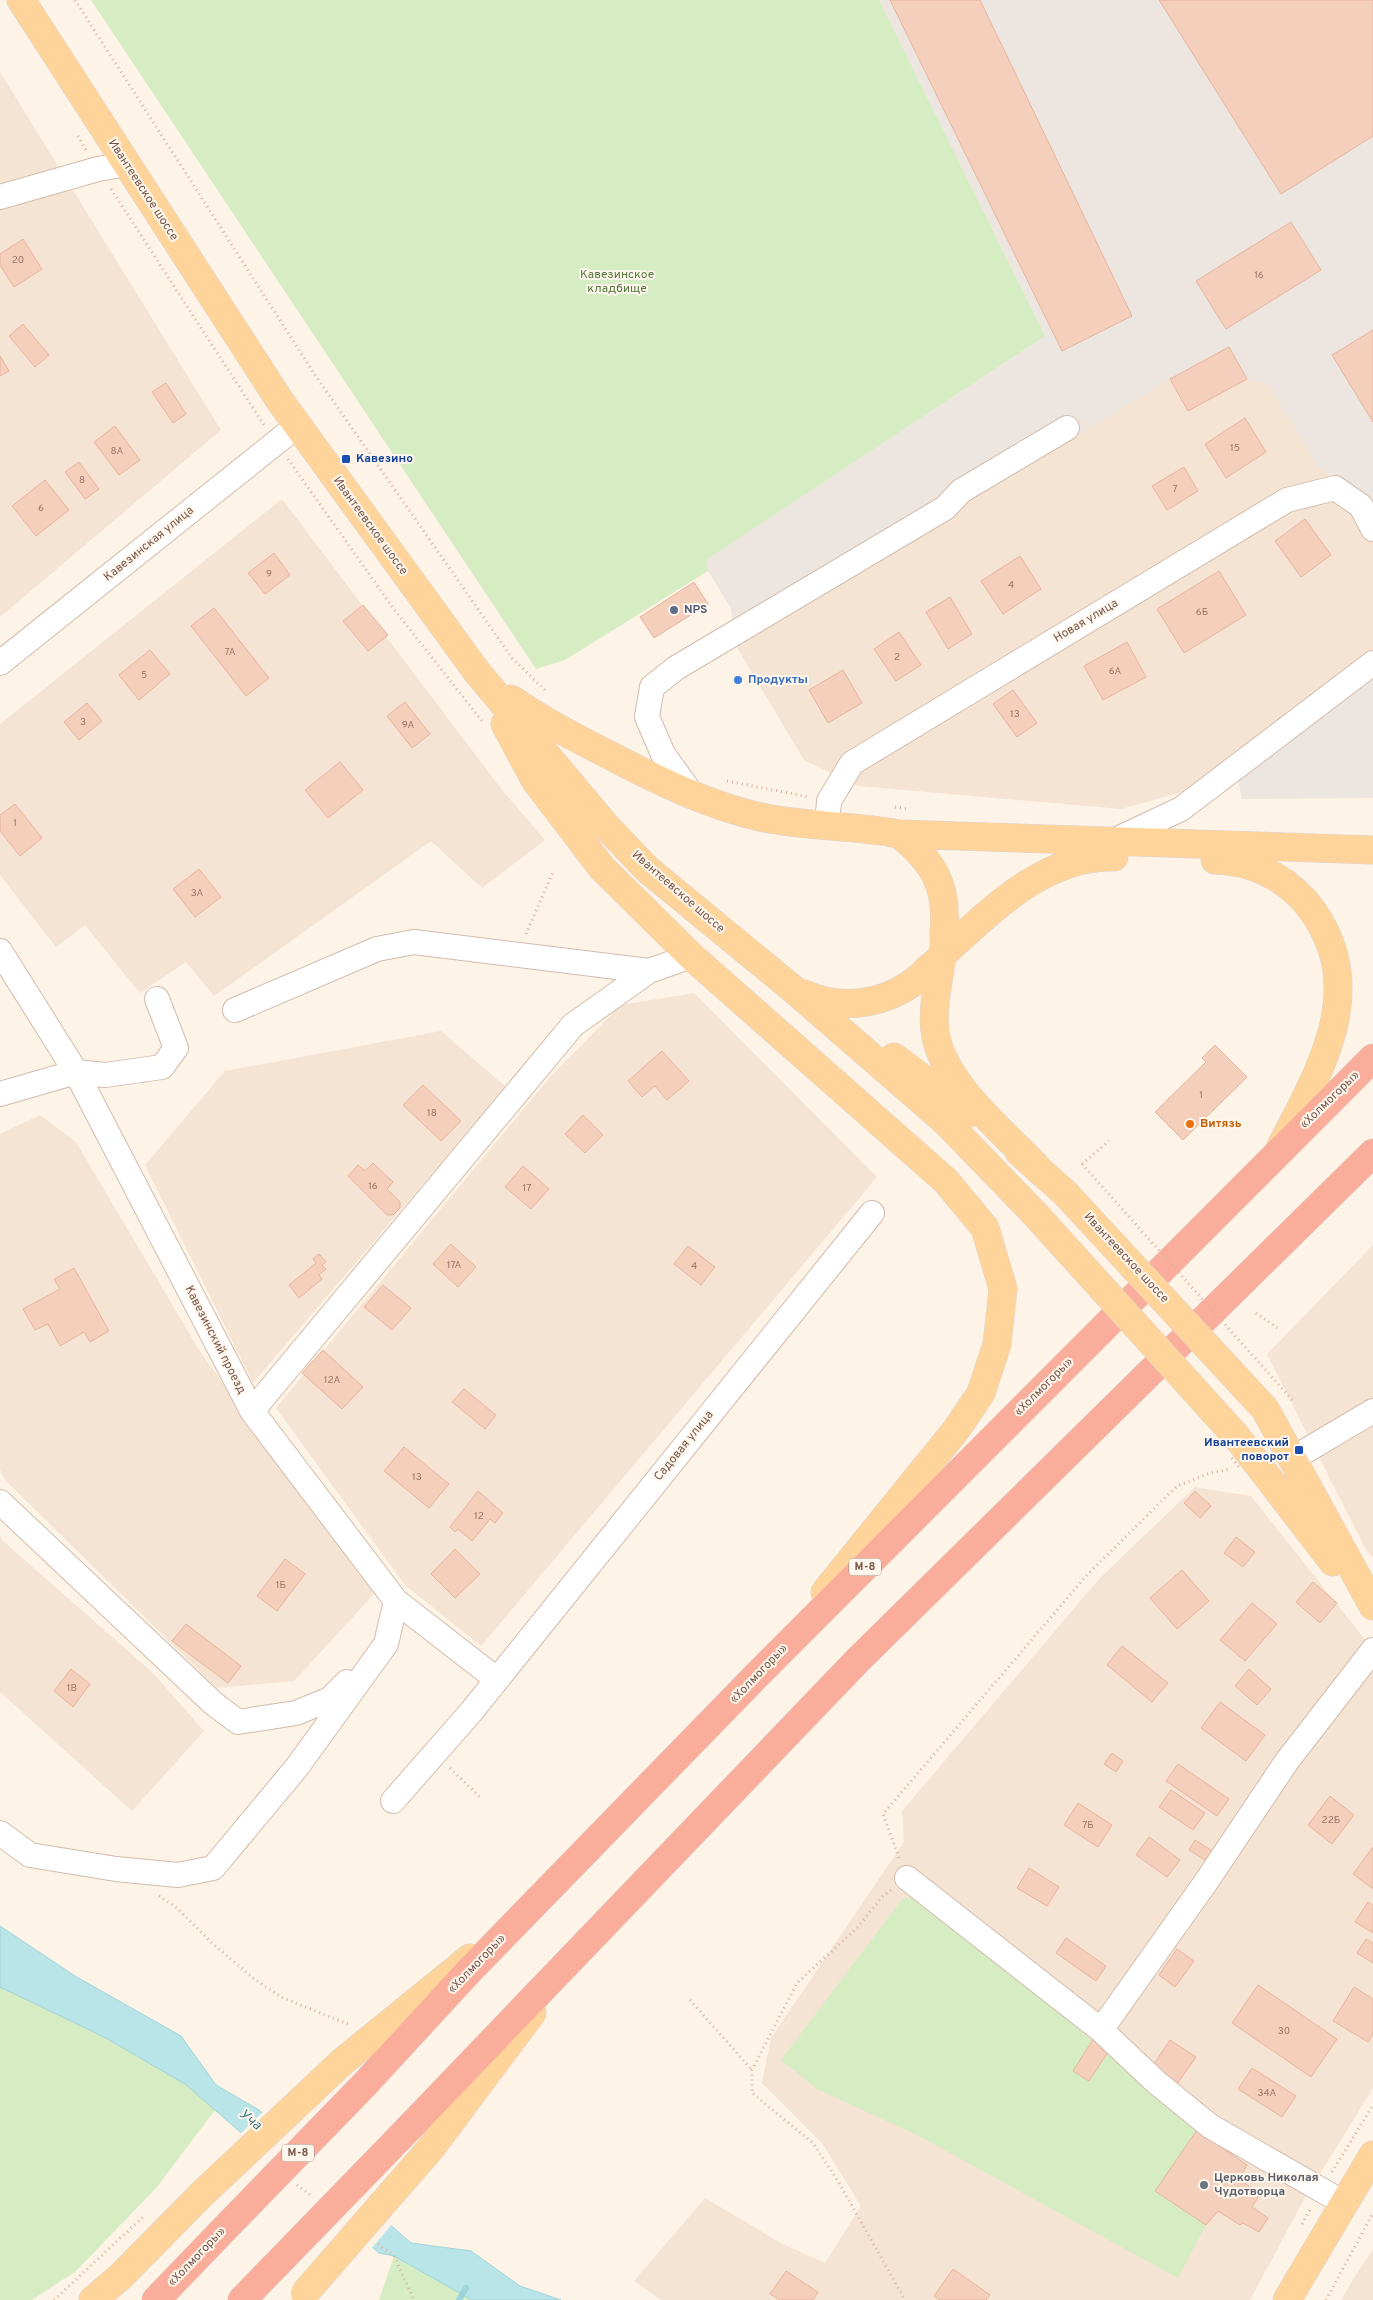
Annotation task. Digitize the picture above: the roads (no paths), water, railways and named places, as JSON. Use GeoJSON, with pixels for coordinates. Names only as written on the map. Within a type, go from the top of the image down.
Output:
{"type":"FeatureCollection","features":[{"type":"Feature","properties":{"kind":"highway","name":"«Холмогоры»"},"geometry":{"type":"LineString","coordinates":[[156,2300],[365,2084],[469,1971],[757,1675],[1279,1150],[1373,1058]]}},
{"type":"Feature","properties":{"kind":"highway"},"geometry":{"type":"LineString","coordinates":[[242,2300],[568,1964],[858,1660],[1373,1154]]}},
{"type":"Feature","properties":{"kind":"main road","name":"Ивантеевское шоссе"},"geometry":{"type":"LineString","coordinates":[[21,0],[126,164],[298,425],[477,672],[606,826],[647,868],[793,989],[944,1121],[1035,1214],[1236,1436],[1373,1614]]}},
{"type":"Feature","properties":{"kind":"main road"},"geometry":{"type":"LineString","coordinates":[[477,672],[525,709],[560,730],[693,796],[760,816],[784,821],[828,813],[899,834],[1373,850]]}},
{"type":"Feature","properties":{"kind":"main road"},"geometry":{"type":"LineString","coordinates":[[477,672],[535,780],[602,868],[691,956],[946,1181],[984,1228],[1003,1288],[998,1344],[981,1393],[956,1430],[902,1499],[757,1675]]}},
{"type":"Feature","properties":{"kind":"main road"},"geometry":{"type":"LineString","coordinates":[[899,834],[928,860],[940,886],[946,917],[934,1010],[935,1030],[941,1054],[966,1092],[1034,1164]]}},
{"type":"Feature","properties":{"kind":"main road"},"geometry":{"type":"LineString","coordinates":[[793,989],[832,1004],[858,1004],[871,1001],[906,987],[922,975],[985,916],[1021,888],[1054,868],[1073,862],[1104,857],[1239,861],[1264,870],[1295,891],[1321,920],[1338,960],[1340,1011],[1328,1055],[1279,1150]]}},
{"type":"Feature","properties":{"kind":"main road","name":"Ивантеевское шоссе"},"geometry":{"type":"LineString","coordinates":[[793,989],[918,1072],[1034,1164],[1065,1193],[1265,1409],[1373,1606]]}},
{"type":"Feature","properties":{"kind":"main road"},"geometry":{"type":"LineString","coordinates":[[94,2300],[121,2276],[202,2194],[342,2062],[535,1905]]}},
{"type":"Feature","properties":{"kind":"main road"},"geometry":{"type":"LineString","coordinates":[[302,2296],[431,2148],[568,1964]]}},
{"type":"Feature","properties":{"kind":"main road"},"geometry":{"type":"LineString","coordinates":[[1287,2300],[1373,2155]]}},
{"type":"Feature","properties":{"kind":"street"},"geometry":{"type":"LineString","coordinates":[[0,198],[98,169],[126,164]]}},
{"type":"Feature","properties":{"kind":"street","name":"Кавезинская улица"},"geometry":{"type":"LineString","coordinates":[[0,663],[298,425]]}},
{"type":"Feature","properties":{"kind":"street"},"geometry":{"type":"LineString","coordinates":[[693,796],[663,754],[647,717],[652,687],[676,668],[945,508],[961,491],[1067,428]]}},
{"type":"Feature","properties":{"kind":"street","name":"Новая улица"},"geometry":{"type":"LineString","coordinates":[[828,813],[852,763],[1286,500],[1335,488],[1361,506],[1373,529]]}},
{"type":"Feature","properties":{"kind":"street"},"geometry":{"type":"LineString","coordinates":[[1109,842],[1182,809],[1373,663]]}},
{"type":"Feature","properties":{"kind":"street"},"geometry":{"type":"LineString","coordinates":[[235,1010],[377,950],[414,942],[518,953],[649,971]]}},
{"type":"Feature","properties":{"kind":"street","name":"Кавезинский проезд"},"geometry":{"type":"LineString","coordinates":[[0,951],[76,1072],[252,1411],[396,1601],[495,1678]]}},
{"type":"Feature","properties":{"kind":"street"},"geometry":{"type":"LineString","coordinates":[[252,1411],[573,1025],[649,971],[691,956]]}},
{"type":"Feature","properties":{"kind":"street"},"geometry":{"type":"LineString","coordinates":[[0,1094],[76,1072],[105,1075],[162,1067],[176,1048],[157,999]]}},
{"type":"Feature","properties":{"kind":"street","name":"Садовая улица"},"geometry":{"type":"LineString","coordinates":[[393,1800],[471,1712],[495,1678],[872,1213]]}},
{"type":"Feature","properties":{"kind":"street"},"geometry":{"type":"LineString","coordinates":[[1292,1459],[1373,1411]]}},
{"type":"Feature","properties":{"kind":"street"},"geometry":{"type":"LineString","coordinates":[[0,1502],[212,1703],[238,1722],[296,1713],[330,1699],[386,1644]]}},
{"type":"Feature","properties":{"kind":"street"},"geometry":{"type":"LineString","coordinates":[[0,1833],[30,1855],[107,1868],[178,1875],[213,1868],[297,1767],[386,1644],[396,1601]]}},
{"type":"Feature","properties":{"kind":"street"},"geometry":{"type":"LineString","coordinates":[[1101,2030],[1206,1882],[1287,1761],[1373,1650]]}},
{"type":"Feature","properties":{"kind":"street"},"geometry":{"type":"LineString","coordinates":[[907,1878],[1101,2030],[1156,2082],[1210,2126],[1344,2203]]}},
{"type":"Feature","properties":{"kind":"water","name":"Уча"},"geometry":{"type":"Polygon","coordinates":[[[0,1926],[75,1976],[181,2036],[216,2085],[259,2110],[411,2243],[471,2251],[520,2286],[561,2300],[472,2300],[394,2256],[379,2253],[185,2084],[104,2037],[0,1987],[0,1926]]]}},
{"type":"Feature","properties":{"kind":"waterway"},"geometry":{"type":"LineString","coordinates":[[459,2300],[466,2288]]}},
{"type":"Feature","properties":{"kind":"place","name":"Кавезино"},"geometry":{"type":"Point","coordinates":[346,459]}},
{"type":"Feature","properties":{"kind":"place","name":"NPS"},"geometry":{"type":"Point","coordinates":[674,610]}},
{"type":"Feature","properties":{"kind":"place","name":"Продукты"},"geometry":{"type":"Point","coordinates":[738,680]}},
{"type":"Feature","properties":{"kind":"place","name":"Витязь"},"geometry":{"type":"Point","coordinates":[1190,1124]}},
{"type":"Feature","properties":{"kind":"place","name":"Ивантеевский поворот"},"geometry":{"type":"Point","coordinates":[1299,1450]}},
{"type":"Feature","properties":{"kind":"place","name":"Церковь Николая Чудотворца"},"geometry":{"type":"Point","coordinates":[1204,2185]}},
{"type":"Feature","properties":{"kind":"park label","name":"Кавезинское кладбище"},"geometry":{"type":"Point","coordinates":[617,282]}}]}
